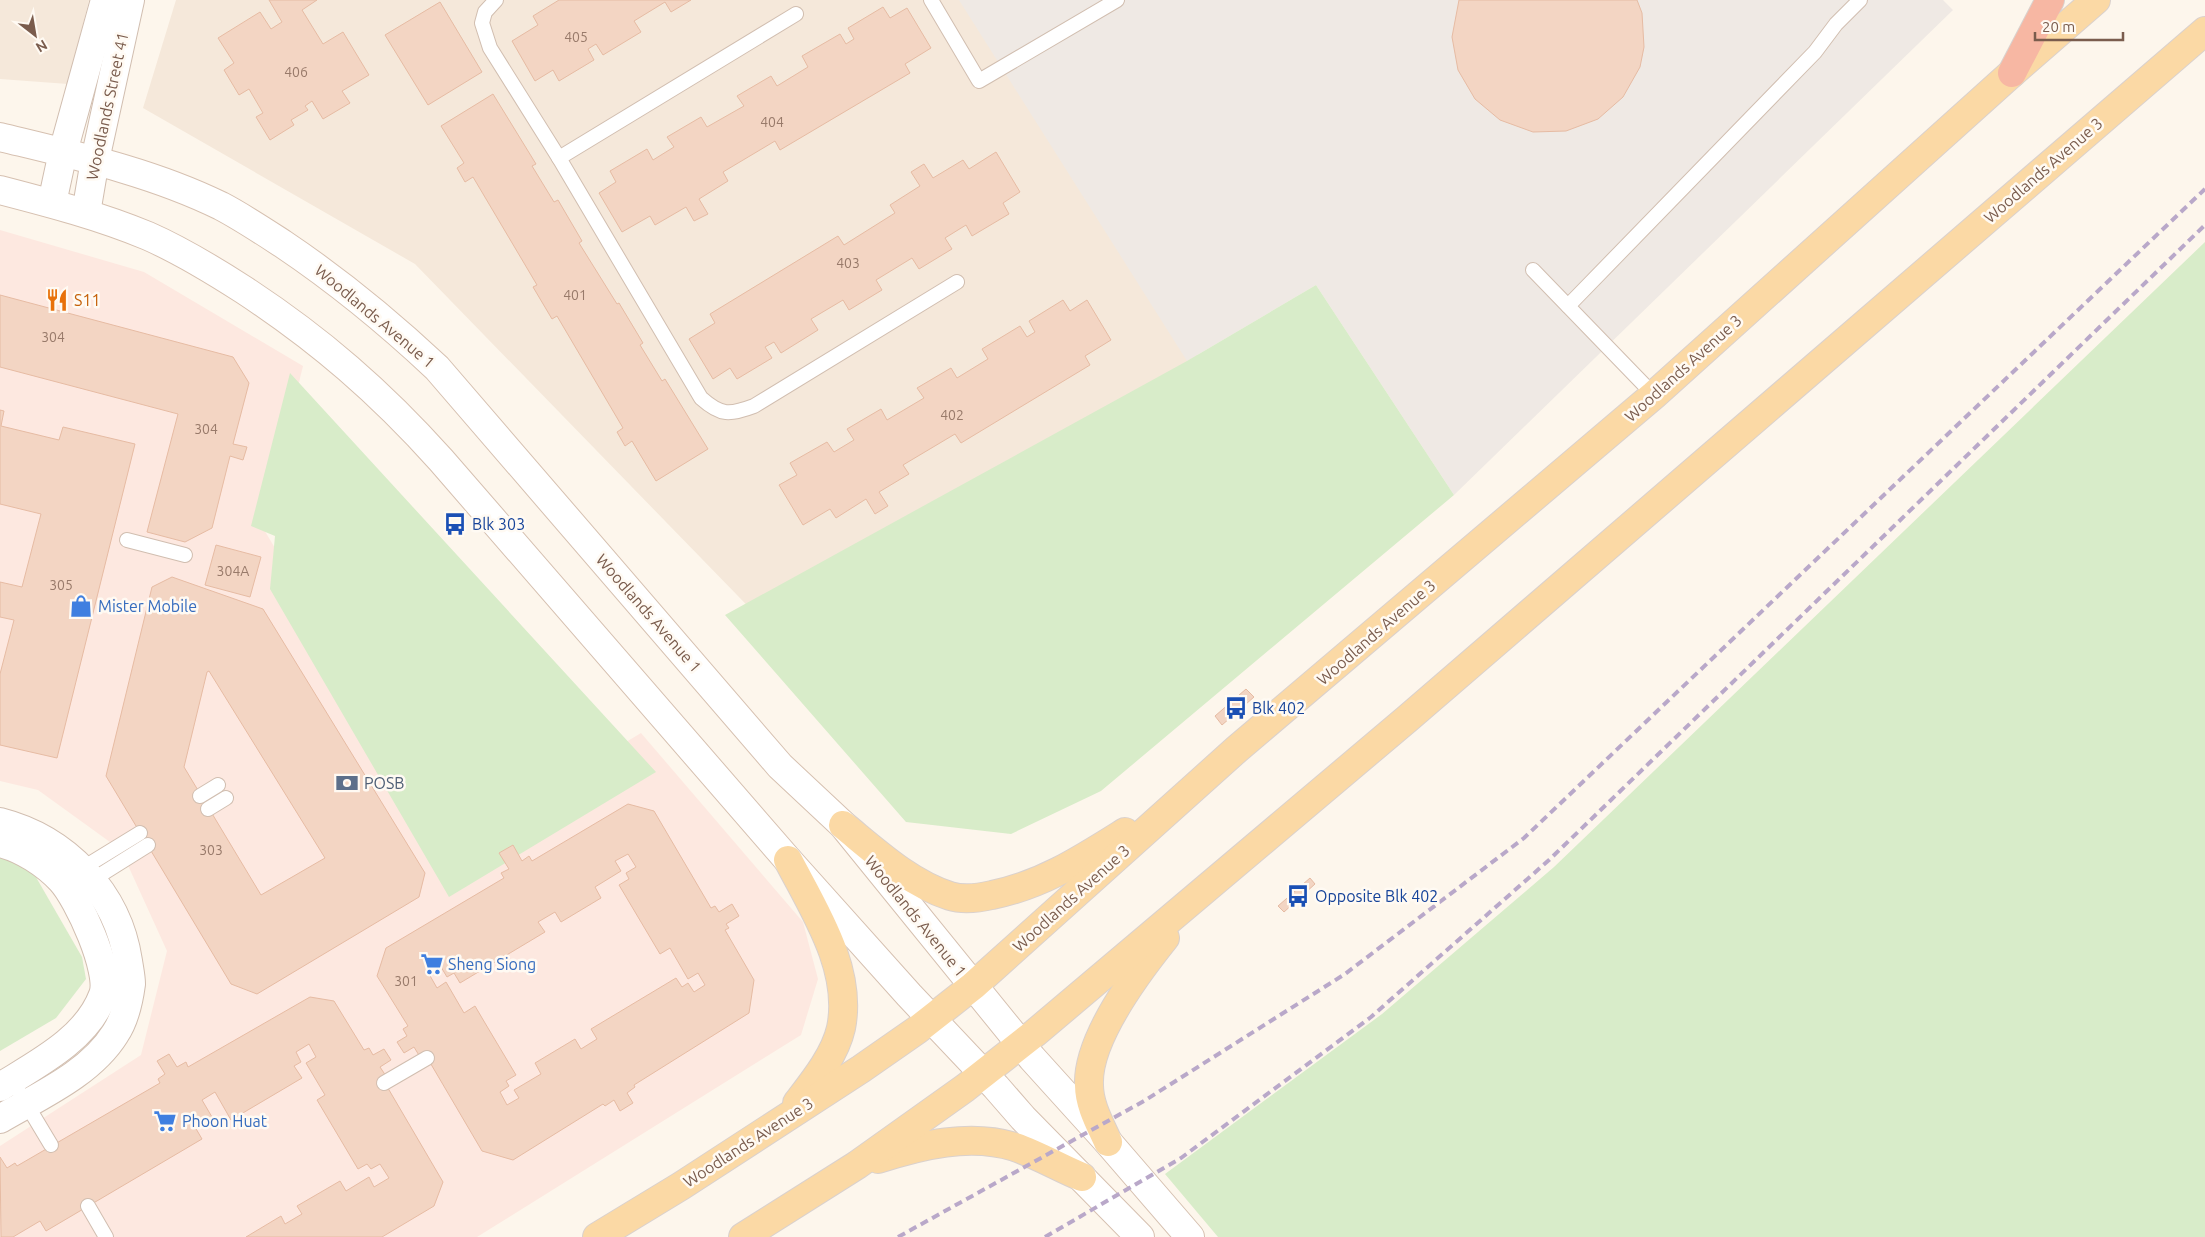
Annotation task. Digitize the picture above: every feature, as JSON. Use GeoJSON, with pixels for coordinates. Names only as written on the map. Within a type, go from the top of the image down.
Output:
{"type":"FeatureCollection","features":[{"type":"Feature","properties":{"kind":"highway"},"geometry":{"type":"LineString","coordinates":[[2012,73],[2050,0]]}},
{"type":"Feature","properties":{"kind":"main road","name":"Woodlands Street 41"},"geometry":{"type":"LineString","coordinates":[[52,203],[63,152],[105,0]]}},
{"type":"Feature","properties":{"kind":"main road","name":"Woodlands Street 41"},"geometry":{"type":"LineString","coordinates":[[86,213],[95,160],[130,0]]}},
{"type":"Feature","properties":{"kind":"main road","name":"Woodlands Avenue 3"},"geometry":{"type":"LineString","coordinates":[[597,1237],[681,1186],[861,1068],[931,1019],[973,986],[1200,782],[1654,395],[2012,73],[2096,0]]}},
{"type":"Feature","properties":{"kind":"main road","name":"Woodlands Avenue 3"},"geometry":{"type":"LineString","coordinates":[[743,1237],[857,1165],[984,1074],[1021,1044],[1408,719],[2205,31]]}},
{"type":"Feature","properties":{"kind":"main road","name":"Woodlands Avenue 1"},"geometry":{"type":"LineString","coordinates":[[0,137],[95,160],[165,183],[221,206],[306,260],[398,331],[443,375],[780,766],[842,824],[1021,1044],[1190,1237]]}},
{"type":"Feature","properties":{"kind":"main road"},"geometry":{"type":"LineString","coordinates":[[0,190],[86,213],[148,236],[189,256],[285,317],[321,344],[400,415],[788,860],[931,1019],[1023,1118],[1140,1237]]}},
{"type":"Feature","properties":{"kind":"main road"},"geometry":{"type":"LineString","coordinates":[[842,824],[882,857],[930,887],[951,896],[966,898],[986,896],[1011,891],[1041,881],[1066,869],[1200,782]]}},
{"type":"Feature","properties":{"kind":"main road"},"geometry":{"type":"LineString","coordinates":[[0,822],[38,836],[59,849],[77,880],[104,971],[104,994],[86,1024],[50,1056],[6,1083]]}},
{"type":"Feature","properties":{"kind":"main road"},"geometry":{"type":"LineString","coordinates":[[0,843],[77,880],[109,904],[120,930],[127,956],[131,983],[116,1034],[95,1058],[70,1078],[0,1119]]}},
{"type":"Feature","properties":{"kind":"main road"},"geometry":{"type":"LineString","coordinates":[[786,1116],[832,1052],[841,1029],[843,1011],[840,977],[834,956],[815,911],[788,860]]}},
{"type":"Feature","properties":{"kind":"main road"},"geometry":{"type":"LineString","coordinates":[[1108,1142],[1091,1102],[1089,1086],[1092,1057],[1110,1019],[1148,960],[1173,929],[1224,875]]}},
{"type":"Feature","properties":{"kind":"main road"},"geometry":{"type":"LineString","coordinates":[[857,1165],[934,1144],[960,1140],[1016,1148],[1082,1177]]}},
{"type":"Feature","properties":{"kind":"lane"},"geometry":{"type":"LineString","coordinates":[[496,0],[485,12],[482,23],[490,48],[559,158],[701,398],[711,408],[722,413],[734,413],[754,406],[957,282]]}},
{"type":"Feature","properties":{"kind":"lane"},"geometry":{"type":"LineString","coordinates":[[931,0],[979,81],[1118,0]]}},
{"type":"Feature","properties":{"kind":"lane"},"geometry":{"type":"LineString","coordinates":[[1568,306],[1815,52],[1836,24],[1860,0]]}},
{"type":"Feature","properties":{"kind":"lane"},"geometry":{"type":"LineString","coordinates":[[559,158],[796,14]]}},
{"type":"Feature","properties":{"kind":"lane"},"geometry":{"type":"LineString","coordinates":[[1533,270],[1654,395]]}},
{"type":"Feature","properties":{"kind":"lane"},"geometry":{"type":"LineString","coordinates":[[127,540],[185,555]]}},
{"type":"Feature","properties":{"kind":"lane"},"geometry":{"type":"LineString","coordinates":[[200,796],[218,785]]}},
{"type":"Feature","properties":{"kind":"lane"},"geometry":{"type":"LineString","coordinates":[[208,809],[226,798]]}},
{"type":"Feature","properties":{"kind":"lane"},"geometry":{"type":"LineString","coordinates":[[77,880],[140,833]]}},
{"type":"Feature","properties":{"kind":"lane"},"geometry":{"type":"LineString","coordinates":[[77,880],[148,846]]}},
{"type":"Feature","properties":{"kind":"lane"},"geometry":{"type":"LineString","coordinates":[[384,1083],[427,1058]]}},
{"type":"Feature","properties":{"kind":"lane"},"geometry":{"type":"LineString","coordinates":[[6,1083],[26,1103],[51,1145]]}},
{"type":"Feature","properties":{"kind":"lane"},"geometry":{"type":"LineString","coordinates":[[88,1206],[106,1237]]}},
{"type":"Feature","properties":{"kind":"shaded area"},"geometry":{"type":"Polygon","coordinates":[[[0,0],[89,0],[68,84],[0,79],[0,0]]]}},
{"type":"Feature","properties":{"kind":"shaded area"},"geometry":{"type":"Polygon","coordinates":[[[176,0],[974,0],[1207,371],[773,632],[415,264],[143,108],[176,0]]]}},
{"type":"Feature","properties":{"kind":"shaded area"},"geometry":{"type":"Polygon","coordinates":[[[959,0],[1943,0],[1953,10],[1454,495],[1316,285],[1187,361],[959,0]]]}},
{"type":"Feature","properties":{"kind":"shaded area"},"geometry":{"type":"Polygon","coordinates":[[[0,230],[144,272],[303,366],[263,528],[453,846],[641,733],[803,922],[818,979],[801,1035],[477,1237],[0,1237],[0,1146],[141,1055],[167,951],[121,850],[38,790],[0,781],[0,230]]]}},
{"type":"Feature","properties":{"kind":"green space"},"geometry":{"type":"Polygon","coordinates":[[[2205,242],[2205,1237],[1218,1237],[1165,1174],[1382,1014],[1554,867],[2205,242]]]}},
{"type":"Feature","properties":{"kind":"green space"},"geometry":{"type":"Polygon","coordinates":[[[1316,285],[1454,495],[1101,791],[1011,834],[906,822],[725,615],[1187,361],[1316,285]]]}},
{"type":"Feature","properties":{"kind":"green space"},"geometry":{"type":"Polygon","coordinates":[[[290,373],[656,772],[449,897],[270,589],[275,536],[251,526],[290,373]]]}},
{"type":"Feature","properties":{"kind":"green space"},"geometry":{"type":"Polygon","coordinates":[[[0,857],[29,865],[82,957],[86,979],[56,1018],[0,1051],[0,857]]]}},
{"type":"Feature","properties":{"kind":"building"},"geometry":{"type":"Polygon","coordinates":[[[269,0],[317,0],[302,10],[323,44],[343,32],[369,75],[342,91],[350,103],[323,119],[312,101],[305,106],[308,110],[291,120],[294,125],[270,140],[256,117],[263,113],[249,89],[239,95],[224,70],[234,63],[218,38],[260,12],[271,29],[282,22],[269,0]]]}},
{"type":"Feature","properties":{"kind":"building"},"geometry":{"type":"Polygon","coordinates":[[[559,0],[691,0],[671,12],[665,2],[634,21],[641,32],[603,55],[596,44],[588,49],[594,60],[559,81],[553,70],[535,81],[512,41],[538,25],[533,16],[559,0]]]}},
{"type":"Feature","properties":{"kind":"building"},"geometry":{"type":"Polygon","coordinates":[[[1459,0],[1637,0],[1642,13],[1644,47],[1640,67],[1623,97],[1598,119],[1566,131],[1533,132],[1500,120],[1475,99],[1458,70],[1452,37],[1459,0]]]}},
{"type":"Feature","properties":{"kind":"building"},"geometry":{"type":"Polygon","coordinates":[[[440,2],[482,72],[428,105],[385,35],[440,2]]]}},
{"type":"Feature","properties":{"kind":"building"},"geometry":{"type":"Polygon","coordinates":[[[883,7],[890,18],[907,8],[931,48],[905,64],[910,73],[780,150],[775,141],[723,172],[728,181],[699,199],[708,214],[694,221],[686,207],[655,225],[650,216],[622,232],[599,193],[616,182],[610,171],[647,149],[653,160],[674,147],[667,137],[701,117],[707,127],[744,106],[737,96],[771,76],[777,86],[808,67],[802,56],[840,34],[846,44],[854,39],[848,28],[883,7]]]}},
{"type":"Feature","properties":{"kind":"building"},"geometry":{"type":"Polygon","coordinates":[[[493,94],[536,164],[532,166],[554,202],[558,200],[582,241],[579,243],[643,343],[640,345],[662,381],[665,379],[708,449],[656,481],[632,441],[625,446],[617,432],[623,428],[557,316],[552,319],[533,287],[537,285],[473,177],[465,182],[457,168],[464,163],[441,126],[493,94]]]}},
{"type":"Feature","properties":{"kind":"building"},"geometry":{"type":"Polygon","coordinates":[[[996,152],[1020,192],[1003,203],[1009,214],[972,236],[966,225],[945,238],[952,249],[919,269],[912,258],[876,280],[882,290],[849,310],[843,300],[811,319],[818,330],[781,353],[774,342],[765,347],[772,358],[737,379],[730,368],[713,379],[689,339],[715,323],[710,314],[838,236],[844,245],[895,213],[890,205],[920,186],[911,172],[924,164],[933,178],[963,160],[969,169],[996,152]]]}},
{"type":"Feature","properties":{"kind":"building"},"geometry":{"type":"Polygon","coordinates":[[[0,295],[233,357],[249,383],[233,444],[247,447],[243,460],[230,456],[212,528],[185,542],[147,532],[178,414],[0,367],[0,295]]]}},
{"type":"Feature","properties":{"kind":"building"},"geometry":{"type":"Polygon","coordinates":[[[1063,300],[1070,311],[1087,300],[1111,340],[1085,356],[1090,365],[961,443],[955,434],[903,465],[909,474],[879,492],[888,506],[875,514],[866,499],[836,518],[830,509],[803,525],[779,485],[797,475],[790,463],[827,442],[834,452],[854,440],[847,429],[881,409],[887,420],[924,398],[917,388],[951,368],[957,378],[988,359],[982,349],[1020,326],[1027,337],[1035,332],[1029,321],[1063,300]]]}},
{"type":"Feature","properties":{"kind":"building"},"geometry":{"type":"Polygon","coordinates":[[[0,410],[4,411],[1,426],[59,440],[63,427],[135,444],[57,758],[0,745],[0,674],[14,620],[0,617],[0,582],[22,587],[41,514],[0,504],[0,410]]]}},
{"type":"Feature","properties":{"kind":"building"},"geometry":{"type":"Polygon","coordinates":[[[216,545],[261,557],[250,597],[205,585],[216,545]]]}},
{"type":"Feature","properties":{"kind":"building"},"geometry":{"type":"Polygon","coordinates":[[[172,577],[263,609],[425,873],[419,897],[257,994],[231,984],[106,776],[152,587],[172,577]],[[209,671],[207,672],[184,767],[261,895],[325,858],[209,671]]]}},
{"type":"Feature","properties":{"kind":"building"},"geometry":{"type":"Polygon","coordinates":[[[1246,689],[1254,697],[1222,725],[1215,716],[1246,689]]]}},
{"type":"Feature","properties":{"kind":"building"},"geometry":{"type":"Polygon","coordinates":[[[628,804],[654,811],[711,908],[715,906],[719,912],[732,904],[739,916],[726,924],[729,928],[725,930],[754,980],[749,1013],[634,1085],[635,1087],[627,1093],[633,1103],[620,1111],[614,1100],[605,1106],[603,1104],[513,1160],[482,1151],[425,1054],[420,1057],[414,1047],[404,1053],[397,1042],[407,1036],[403,1029],[408,1026],[377,976],[386,948],[504,878],[501,873],[509,869],[499,853],[513,845],[522,861],[529,856],[532,861],[628,804]],[[628,854],[615,861],[621,871],[595,887],[601,898],[561,922],[555,912],[538,922],[545,932],[460,983],[454,973],[447,977],[441,967],[429,974],[437,988],[446,982],[464,1013],[475,1006],[516,1075],[506,1081],[509,1086],[500,1092],[507,1105],[519,1098],[514,1090],[541,1074],[535,1063],[575,1039],[581,1049],[597,1039],[591,1029],[676,978],[682,987],[688,983],[694,992],[705,985],[698,973],[688,979],[670,948],[660,954],[619,885],[629,879],[626,873],[636,867],[628,854]]]}},
{"type":"Feature","properties":{"kind":"building"},"geometry":{"type":"Polygon","coordinates":[[[1310,878],[1315,884],[1284,912],[1278,906],[1310,878]]]}},
{"type":"Feature","properties":{"kind":"building"},"geometry":{"type":"Polygon","coordinates":[[[310,997],[334,1001],[364,1050],[369,1048],[373,1055],[384,1049],[391,1060],[380,1067],[386,1076],[382,1078],[443,1182],[434,1206],[382,1237],[246,1237],[281,1216],[285,1224],[302,1214],[297,1206],[340,1181],[346,1191],[369,1177],[374,1187],[389,1178],[380,1164],[371,1169],[367,1164],[358,1169],[317,1100],[325,1095],[306,1063],[316,1057],[309,1044],[296,1052],[301,1062],[294,1066],[302,1078],[231,1120],[215,1092],[202,1100],[212,1117],[195,1127],[202,1139],[46,1231],[40,1221],[13,1237],[1,1237],[0,1157],[7,1168],[15,1163],[17,1166],[160,1083],[158,1079],[165,1074],[157,1061],[169,1054],[177,1067],[186,1062],[188,1067],[310,997]]]}},
{"type":"Feature","properties":{"kind":"railway"},"geometry":{"type":"LineString","coordinates":[[898,1237],[1144,1101],[1345,974],[1524,838],[2205,189]]}},
{"type":"Feature","properties":{"kind":"railway"},"geometry":{"type":"LineString","coordinates":[[1045,1237],[1181,1158],[1371,1017],[1549,860],[2205,225]]}},
{"type":"Feature","properties":{"kind":"place","name":"S11"},"geometry":{"type":"Point","coordinates":[57,300]}},
{"type":"Feature","properties":{"kind":"place","name":"Blk 303"},"geometry":{"type":"Point","coordinates":[455,524]}},
{"type":"Feature","properties":{"kind":"place","name":"Mister Mobile"},"geometry":{"type":"Point","coordinates":[81,606]}},
{"type":"Feature","properties":{"kind":"place","name":"Blk 402"},"geometry":{"type":"Point","coordinates":[1236,708]}},
{"type":"Feature","properties":{"kind":"place","name":"POSB"},"geometry":{"type":"Point","coordinates":[347,783]}},
{"type":"Feature","properties":{"kind":"place","name":"Opposite Blk 402"},"geometry":{"type":"Point","coordinates":[1298,896]}},
{"type":"Feature","properties":{"kind":"place","name":"Sheng Siong"},"geometry":{"type":"Point","coordinates":[432,964]}},
{"type":"Feature","properties":{"kind":"place","name":"Phoon Huat"},"geometry":{"type":"Point","coordinates":[165,1121]}}]}
